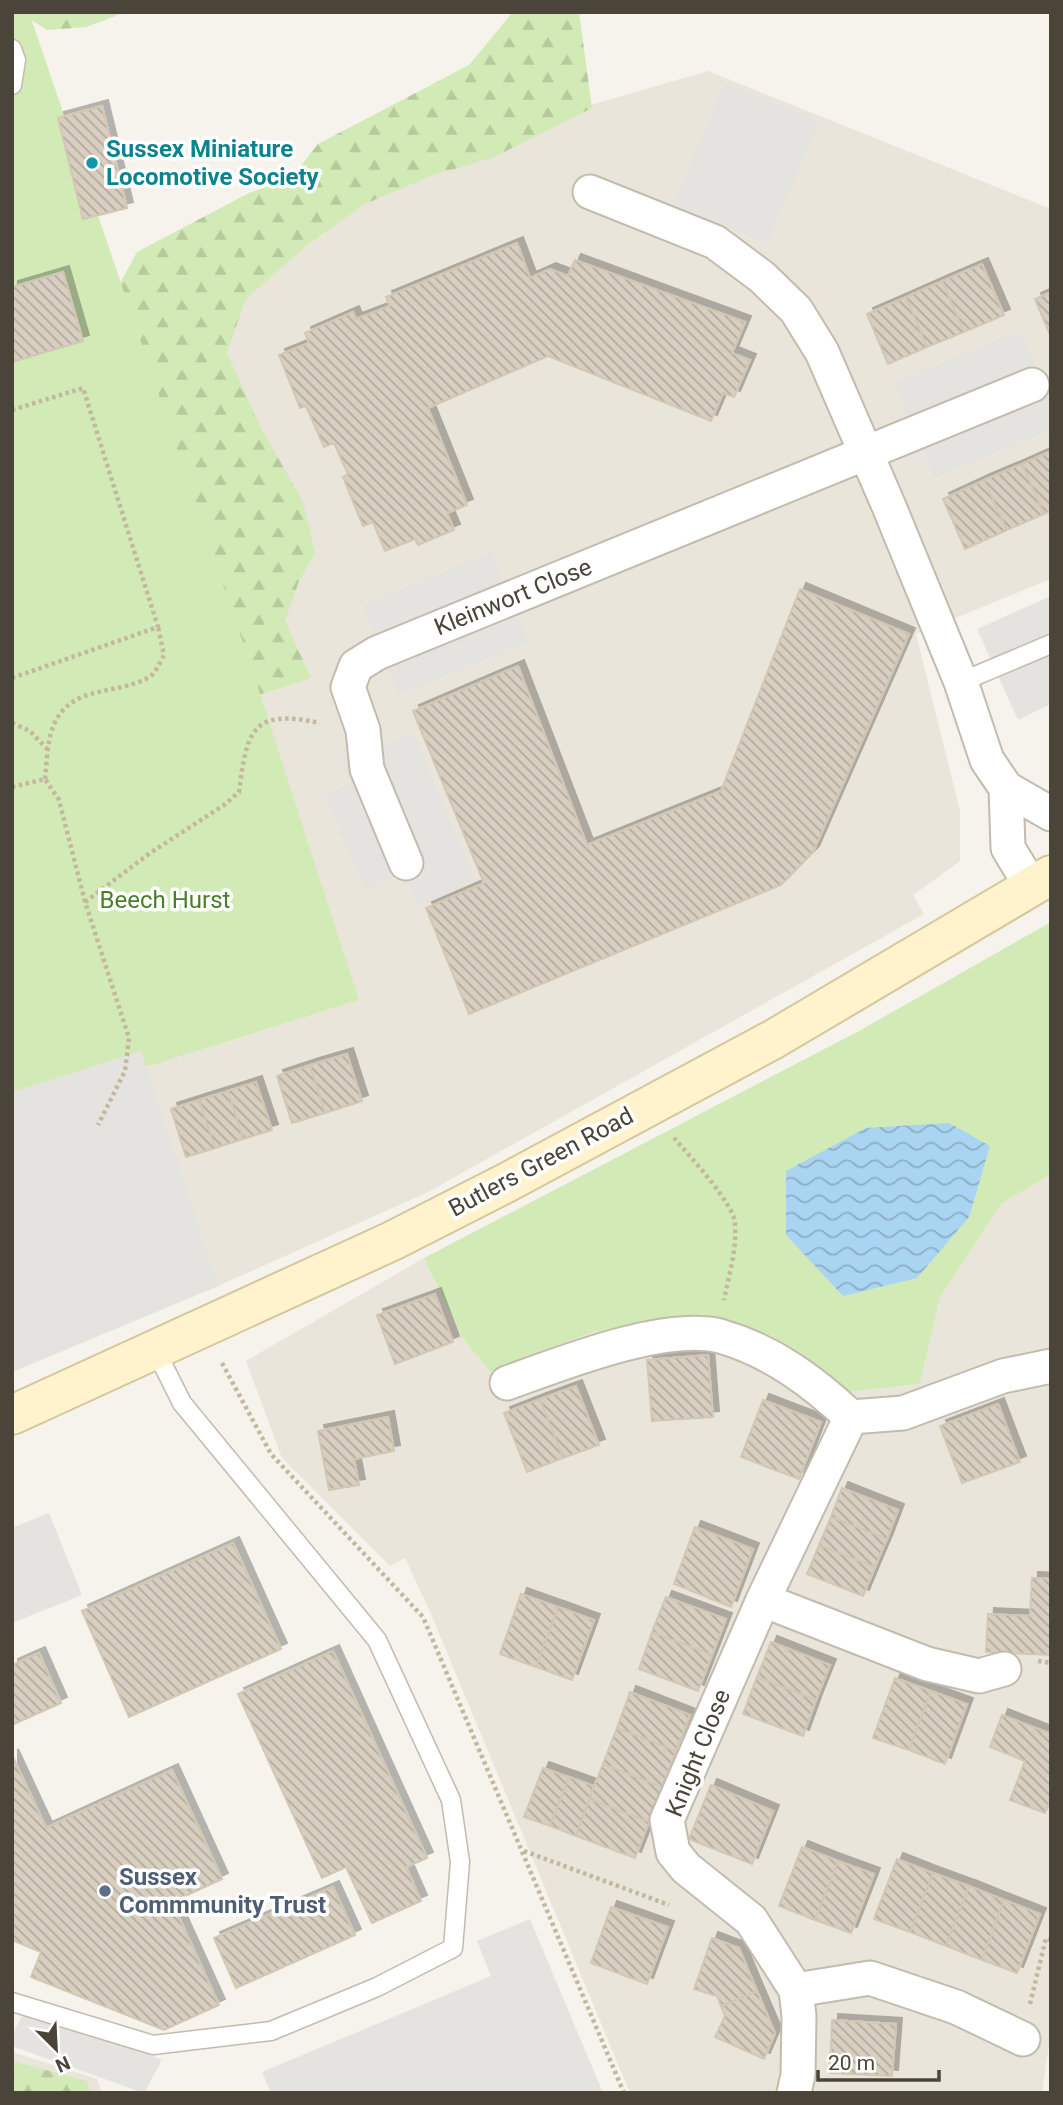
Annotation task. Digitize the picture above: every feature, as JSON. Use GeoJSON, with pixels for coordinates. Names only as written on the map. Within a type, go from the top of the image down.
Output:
{"type":"FeatureCollection","features":[{"type":"Feature","properties":{"kind":"main road","name":"Butlers Green Road"},"geometry":{"type":"LineString","coordinates":[[12,1415],[392,1241],[506,1184],[774,1039],[1041,880]]}},
{"type":"Feature","properties":{"kind":"street"},"geometry":{"type":"LineString","coordinates":[[590,192],[715,242],[762,277],[796,310],[822,352],[866,453],[961,682],[988,760],[1006,788],[1051,814]]}},
{"type":"Feature","properties":{"kind":"street","name":"Kleinwort Close"},"geometry":{"type":"LineString","coordinates":[[406,863],[367,769],[363,730],[348,687],[356,666],[377,653],[1032,385]]}},
{"type":"Feature","properties":{"kind":"street"},"geometry":{"type":"LineString","coordinates":[[1006,788],[1008,848],[1041,880]]}},
{"type":"Feature","properties":{"kind":"street"},"geometry":{"type":"LineString","coordinates":[[507,1383],[605,1348],[674,1336],[718,1336],[771,1355],[817,1385],[851,1417],[903,1413],[1003,1376],[1051,1366]]}},
{"type":"Feature","properties":{"kind":"street","name":"Knight Close"},"geometry":{"type":"LineString","coordinates":[[794,2093],[798,2075],[799,2028],[796,1990],[751,1920],[686,1868],[673,1852],[667,1820],[763,1600],[851,1417]]}},
{"type":"Feature","properties":{"kind":"street"},"geometry":{"type":"LineString","coordinates":[[763,1600],[927,1664],[979,1676],[1004,1670]]}},
{"type":"Feature","properties":{"kind":"street"},"geometry":{"type":"LineString","coordinates":[[796,1990],[870,1978],[956,2007],[1023,2039]]}},
{"type":"Feature","properties":{"kind":"lane"},"geometry":{"type":"LineString","coordinates":[[12,50],[16,60],[12,85]]}},
{"type":"Feature","properties":{"kind":"lane"},"geometry":{"type":"LineString","coordinates":[[961,682],[1051,644]]}},
{"type":"Feature","properties":{"kind":"lane"},"geometry":{"type":"LineString","coordinates":[[12,2002],[153,2045],[271,2031],[377,1987],[453,1948],[460,1862],[451,1800],[377,1640],[182,1402],[155,1349]]}},
{"type":"Feature","properties":{"kind":"path"},"geometry":{"type":"LineString","coordinates":[[12,410],[83,388],[158,627],[164,654],[152,676],[131,685],[90,692],[67,708],[55,723],[48,750],[45,779],[59,800],[85,902],[129,1038],[125,1071],[98,1125]]}},
{"type":"Feature","properties":{"kind":"path"},"geometry":{"type":"LineString","coordinates":[[12,678],[158,627]]}},
{"type":"Feature","properties":{"kind":"path"},"geometry":{"type":"LineString","coordinates":[[85,902],[239,792],[243,753],[252,734],[264,722],[294,717],[335,726],[358,717]]}},
{"type":"Feature","properties":{"kind":"path"},"geometry":{"type":"LineString","coordinates":[[12,723],[30,731],[48,750]]}},
{"type":"Feature","properties":{"kind":"path"},"geometry":{"type":"LineString","coordinates":[[12,787],[45,779]]}},
{"type":"Feature","properties":{"kind":"path"},"geometry":{"type":"LineString","coordinates":[[668,1131],[705,1173],[735,1220],[734,1251],[718,1336]]}},
{"type":"Feature","properties":{"kind":"path"},"geometry":{"type":"LineString","coordinates":[[524,1851],[671,1906],[686,1868]]}},
{"type":"Feature","properties":{"kind":"path"},"geometry":{"type":"LineString","coordinates":[[1037,1967],[1046,1938],[1051,1940]]}},
{"type":"Feature","properties":{"kind":"shaded area"},"geometry":{"type":"Polygon","coordinates":[[[708,71],[1051,209],[1051,579],[916,634],[960,811],[960,861],[913,895],[924,914],[428,1192],[218,1286],[146,1067],[359,1000],[258,687],[142,256],[591,105],[708,71]]]}},
{"type":"Feature","properties":{"kind":"shaded area"},"geometry":{"type":"Polygon","coordinates":[[[725,82],[819,121],[767,244],[674,204],[725,82]]]}},
{"type":"Feature","properties":{"kind":"shaded area"},"geometry":{"type":"Polygon","coordinates":[[[1021,330],[1051,400],[1051,430],[934,478],[894,383],[1021,330]]]}},
{"type":"Feature","properties":{"kind":"shaded area"},"geometry":{"type":"Polygon","coordinates":[[[492,552],[528,642],[399,695],[362,605],[492,552]]]}},
{"type":"Feature","properties":{"kind":"shaded area"},"geometry":{"type":"Polygon","coordinates":[[[1051,596],[1051,704],[1018,720],[977,629],[1051,596]]]}},
{"type":"Feature","properties":{"kind":"shaded area"},"geometry":{"type":"Polygon","coordinates":[[[413,732],[476,881],[418,906],[403,873],[364,889],[325,795],[351,784],[341,762],[413,732]]]}},
{"type":"Feature","properties":{"kind":"shaded area"},"geometry":{"type":"Polygon","coordinates":[[[141,1051],[218,1286],[12,1372],[12,1092],[141,1051]]]}},
{"type":"Feature","properties":{"kind":"shaded area"},"geometry":{"type":"Polygon","coordinates":[[[1051,1174],[1051,2033],[1042,2093],[630,2093],[431,1614],[405,1558],[390,1566],[282,1458],[246,1361],[424,1258],[462,1337],[490,1372],[592,1332],[688,1321],[800,1352],[846,1392],[920,1384],[940,1297],[1001,1204],[1051,1174]]]}},
{"type":"Feature","properties":{"kind":"shaded area"},"geometry":{"type":"Polygon","coordinates":[[[49,1513],[82,1595],[12,1623],[12,1528],[49,1513]]]}},
{"type":"Feature","properties":{"kind":"shaded area"},"geometry":{"type":"Polygon","coordinates":[[[530,1919],[603,2093],[271,2093],[262,2072],[491,1976],[477,1941],[530,1919]]]}},
{"type":"Feature","properties":{"kind":"shaded area"},"geometry":{"type":"Polygon","coordinates":[[[26,2008],[162,2060],[144,2093],[12,2046],[12,2036],[26,2008]]]}},
{"type":"Feature","properties":{"kind":"shaded area"},"geometry":{"type":"Polygon","coordinates":[[[12,2052],[97,2079],[102,2093],[12,2093],[12,2052]]]}},
{"type":"Feature","properties":{"kind":"green space","name":"Beech Hurst"},"geometry":{"type":"Polygon","coordinates":[[[12,12],[29,12],[258,687],[359,1000],[146,1067],[218,1286],[12,1372],[12,12]]]}},
{"type":"Feature","properties":{"kind":"green space"},"geometry":{"type":"Polygon","coordinates":[[[19,12],[126,12],[86,27],[47,30],[19,12]]]}},
{"type":"Feature","properties":{"kind":"green space"},"geometry":{"type":"Polygon","coordinates":[[[513,12],[579,12],[592,108],[492,158],[433,175],[365,204],[307,245],[245,300],[227,353],[260,426],[303,502],[315,553],[299,581],[285,621],[311,678],[234,703],[112,298],[137,252],[249,193],[292,177],[318,144],[469,65],[513,12]]]}},
{"type":"Feature","properties":{"kind":"green space"},"geometry":{"type":"Polygon","coordinates":[[[1051,922],[1051,1174],[1001,1204],[940,1297],[920,1384],[846,1392],[800,1352],[688,1321],[592,1332],[490,1372],[462,1337],[424,1258],[859,1031],[1051,922]]]}},
{"type":"Feature","properties":{"kind":"green space"},"geometry":{"type":"Polygon","coordinates":[[[12,2061],[87,2081],[90,2093],[12,2093],[12,2061]]]}},
{"type":"Feature","properties":{"kind":"water"},"geometry":{"type":"Polygon","coordinates":[[[949,1123],[990,1146],[969,1217],[917,1278],[843,1296],[786,1235],[786,1171],[866,1128],[949,1123]]]}},
{"type":"Feature","properties":{"kind":"building","name":"Sussex Miniature Locomotive Society"},"geometry":{"type":"Polygon","coordinates":[[[102,106],[127,208],[83,219],[58,118],[102,106]]]}},
{"type":"Feature","properties":{"kind":"building"},"geometry":{"type":"Polygon","coordinates":[[[517,243],[530,278],[550,269],[568,276],[575,260],[745,322],[732,353],[750,360],[734,397],[723,393],[711,421],[548,356],[428,408],[467,505],[447,513],[454,530],[418,545],[415,539],[385,551],[373,522],[363,526],[343,477],[348,474],[334,443],[324,447],[306,406],[300,408],[279,355],[309,343],[305,333],[353,312],[356,319],[390,306],[386,297],[517,243]]]}},
{"type":"Feature","properties":{"kind":"building"},"geometry":{"type":"Polygon","coordinates":[[[982,264],[1004,315],[964,332],[942,281],[982,264]]]}},
{"type":"Feature","properties":{"kind":"building"},"geometry":{"type":"Polygon","coordinates":[[[63,272],[83,341],[12,362],[12,287],[63,272]]]}},
{"type":"Feature","properties":{"kind":"building"},"geometry":{"type":"Polygon","coordinates":[[[942,281],[964,332],[927,347],[906,297],[942,281]]]}},
{"type":"Feature","properties":{"kind":"building"},"geometry":{"type":"Polygon","coordinates":[[[1051,292],[1051,335],[1050,335],[1035,299],[1051,292]]]}},
{"type":"Feature","properties":{"kind":"building"},"geometry":{"type":"Polygon","coordinates":[[[906,297],[927,347],[888,364],[867,314],[906,297]]]}},
{"type":"Feature","properties":{"kind":"building"},"geometry":{"type":"Polygon","coordinates":[[[1051,451],[1051,511],[1044,514],[1022,464],[1051,451]]]}},
{"type":"Feature","properties":{"kind":"building"},"geometry":{"type":"Polygon","coordinates":[[[1022,464],[1044,514],[1007,530],[984,480],[1022,464]]]}},
{"type":"Feature","properties":{"kind":"building"},"geometry":{"type":"Polygon","coordinates":[[[984,480],[1007,530],[965,549],[943,499],[984,480]]]}},
{"type":"Feature","properties":{"kind":"building"},"geometry":{"type":"Polygon","coordinates":[[[800,589],[909,634],[813,852],[781,885],[469,1014],[426,908],[484,883],[413,711],[518,666],[587,845],[721,791],[800,589]]]}},
{"type":"Feature","properties":{"kind":"building"},"geometry":{"type":"Polygon","coordinates":[[[347,1054],[362,1101],[325,1113],[310,1065],[347,1054]]]}},
{"type":"Feature","properties":{"kind":"building"},"geometry":{"type":"Polygon","coordinates":[[[310,1065],[325,1113],[292,1123],[277,1076],[310,1065]]]}},
{"type":"Feature","properties":{"kind":"building"},"geometry":{"type":"Polygon","coordinates":[[[256,1082],[272,1130],[243,1139],[228,1091],[256,1082]]]}},
{"type":"Feature","properties":{"kind":"building"},"geometry":{"type":"Polygon","coordinates":[[[228,1091],[243,1139],[215,1148],[199,1100],[228,1091]]]}},
{"type":"Feature","properties":{"kind":"building"},"geometry":{"type":"Polygon","coordinates":[[[199,1100],[215,1148],[186,1157],[171,1109],[199,1100]]]}},
{"type":"Feature","properties":{"kind":"building"},"geometry":{"type":"Polygon","coordinates":[[[435,1294],[453,1342],[395,1364],[377,1315],[435,1294]]]}},
{"type":"Feature","properties":{"kind":"building"},"geometry":{"type":"Polygon","coordinates":[[[708,1355],[713,1417],[652,1421],[647,1360],[708,1355]]]}},
{"type":"Feature","properties":{"kind":"building"},"geometry":{"type":"Polygon","coordinates":[[[576,1386],[599,1445],[563,1458],[540,1399],[576,1386]]]}},
{"type":"Feature","properties":{"kind":"building"},"geometry":{"type":"Polygon","coordinates":[[[540,1399],[563,1458],[527,1472],[504,1413],[540,1399]]]}},
{"type":"Feature","properties":{"kind":"building"},"geometry":{"type":"Polygon","coordinates":[[[763,1400],[821,1422],[799,1479],[741,1457],[763,1400]]]}},
{"type":"Feature","properties":{"kind":"building"},"geometry":{"type":"Polygon","coordinates":[[[998,1404],[1020,1462],[962,1483],[940,1426],[998,1404]]]}},
{"type":"Feature","properties":{"kind":"building"},"geometry":{"type":"Polygon","coordinates":[[[388,1417],[394,1451],[354,1459],[359,1485],[329,1490],[318,1431],[388,1417]]]}},
{"type":"Feature","properties":{"kind":"building"},"geometry":{"type":"Polygon","coordinates":[[[842,1488],[898,1510],[887,1539],[831,1517],[842,1488]]]}},
{"type":"Feature","properties":{"kind":"building"},"geometry":{"type":"Polygon","coordinates":[[[831,1517],[887,1539],[875,1567],[819,1545],[831,1517]]]}},
{"type":"Feature","properties":{"kind":"building"},"geometry":{"type":"Polygon","coordinates":[[[695,1527],[753,1549],[731,1607],[674,1584],[695,1527]]]}},
{"type":"Feature","properties":{"kind":"building"},"geometry":{"type":"Polygon","coordinates":[[[233,1543],[281,1649],[129,1717],[82,1611],[233,1543]]]}},
{"type":"Feature","properties":{"kind":"building"},"geometry":{"type":"Polygon","coordinates":[[[819,1545],[875,1567],[863,1596],[807,1574],[819,1545]]]}},
{"type":"Feature","properties":{"kind":"building"},"geometry":{"type":"Polygon","coordinates":[[[1032,1578],[1051,1579],[1051,1655],[986,1652],[988,1614],[1030,1616],[1032,1578]]]}},
{"type":"Feature","properties":{"kind":"building"},"geometry":{"type":"Polygon","coordinates":[[[521,1594],[558,1607],[536,1667],[500,1654],[521,1594]]]}},
{"type":"Feature","properties":{"kind":"building"},"geometry":{"type":"Polygon","coordinates":[[[666,1597],[726,1619],[712,1655],[652,1632],[666,1597]]]}},
{"type":"Feature","properties":{"kind":"building"},"geometry":{"type":"Polygon","coordinates":[[[558,1607],[594,1620],[572,1680],[536,1667],[558,1607]]]}},
{"type":"Feature","properties":{"kind":"building"},"geometry":{"type":"Polygon","coordinates":[[[652,1632],[712,1655],[698,1691],[639,1669],[652,1632]]]}},
{"type":"Feature","properties":{"kind":"building"},"geometry":{"type":"Polygon","coordinates":[[[771,1642],[830,1665],[816,1700],[757,1677],[771,1642]]]}},
{"type":"Feature","properties":{"kind":"building"},"geometry":{"type":"Polygon","coordinates":[[[333,1651],[427,1858],[406,1867],[421,1901],[372,1923],[346,1867],[322,1878],[238,1694],[333,1651]]]}},
{"type":"Feature","properties":{"kind":"building"},"geometry":{"type":"Polygon","coordinates":[[[39,1653],[61,1703],[12,1725],[12,1665],[39,1653]]]}},
{"type":"Feature","properties":{"kind":"building"},"geometry":{"type":"Polygon","coordinates":[[[757,1677],[816,1700],[803,1736],[743,1714],[757,1677]]]}},
{"type":"Feature","properties":{"kind":"building"},"geometry":{"type":"Polygon","coordinates":[[[895,1678],[931,1691],[909,1750],[873,1738],[895,1678]]]}},
{"type":"Feature","properties":{"kind":"building"},"geometry":{"type":"Polygon","coordinates":[[[931,1691],[967,1704],[945,1764],[909,1750],[931,1691]]]}},
{"type":"Feature","properties":{"kind":"building"},"geometry":{"type":"Polygon","coordinates":[[[630,1692],[690,1715],[676,1751],[617,1728],[630,1692]]]}},
{"type":"Feature","properties":{"kind":"building"},"geometry":{"type":"Polygon","coordinates":[[[1002,1715],[1051,1734],[1051,1798],[1045,1813],[1010,1800],[1025,1761],[990,1747],[1002,1715]]]}},
{"type":"Feature","properties":{"kind":"building"},"geometry":{"type":"Polygon","coordinates":[[[617,1728],[676,1751],[662,1787],[603,1764],[617,1728]]]}},
{"type":"Feature","properties":{"kind":"building","name":"Sussex Commmunity Trust"},"geometry":{"type":"Polygon","coordinates":[[[12,1755],[46,1828],[172,1770],[222,1879],[172,1902],[219,2005],[164,2030],[31,1977],[41,1952],[12,1940],[12,1755]]]}},
{"type":"Feature","properties":{"kind":"building"},"geometry":{"type":"Polygon","coordinates":[[[603,1764],[662,1787],[649,1822],[589,1799],[603,1764]]]}},
{"type":"Feature","properties":{"kind":"building"},"geometry":{"type":"Polygon","coordinates":[[[543,1768],[569,1777],[550,1826],[524,1817],[543,1768]]]}},
{"type":"Feature","properties":{"kind":"building"},"geometry":{"type":"Polygon","coordinates":[[[569,1777],[594,1786],[576,1836],[550,1826],[569,1777]]]}},
{"type":"Feature","properties":{"kind":"building"},"geometry":{"type":"Polygon","coordinates":[[[711,1785],[773,1811],[752,1864],[689,1839],[711,1785]]]}},
{"type":"Feature","properties":{"kind":"building"},"geometry":{"type":"Polygon","coordinates":[[[589,1799],[649,1822],[635,1858],[576,1836],[589,1799]]]}},
{"type":"Feature","properties":{"kind":"building"},"geometry":{"type":"Polygon","coordinates":[[[802,1847],[838,1861],[815,1920],[779,1906],[802,1847]]]}},
{"type":"Feature","properties":{"kind":"building"},"geometry":{"type":"Polygon","coordinates":[[[897,1859],[933,1873],[910,1932],[874,1919],[897,1859]]]}},
{"type":"Feature","properties":{"kind":"building"},"geometry":{"type":"Polygon","coordinates":[[[838,1861],[874,1874],[851,1933],[815,1920],[838,1861]]]}},
{"type":"Feature","properties":{"kind":"building"},"geometry":{"type":"Polygon","coordinates":[[[933,1873],[969,1886],[946,1946],[910,1932],[933,1873]]]}},
{"type":"Feature","properties":{"kind":"building"},"geometry":{"type":"Polygon","coordinates":[[[969,1886],[1004,1900],[982,1960],[946,1946],[969,1886]]]}},
{"type":"Feature","properties":{"kind":"building"},"geometry":{"type":"Polygon","coordinates":[[[333,1887],[355,1935],[236,1988],[214,1938],[333,1887]]]}},
{"type":"Feature","properties":{"kind":"building"},"geometry":{"type":"Polygon","coordinates":[[[1004,1900],[1040,1914],[1017,1973],[982,1960],[1004,1900]]]}},
{"type":"Feature","properties":{"kind":"building"},"geometry":{"type":"Polygon","coordinates":[[[611,1907],[668,1927],[647,1984],[591,1963],[611,1907]]]}},
{"type":"Feature","properties":{"kind":"building"},"geometry":{"type":"Polygon","coordinates":[[[712,1938],[739,1948],[757,1991],[721,2006],[717,1996],[694,1989],[712,1938]]]}},
{"type":"Feature","properties":{"kind":"building"},"geometry":{"type":"Polygon","coordinates":[[[757,1991],[775,2033],[764,2059],[715,2037],[725,2016],[721,2006],[757,1991]]]}},
{"type":"Feature","properties":{"kind":"building"},"geometry":{"type":"Polygon","coordinates":[[[832,2020],[896,2024],[892,2076],[830,2073],[832,2020]]]}},
{"type":"Feature","properties":{"kind":"place","name":"Sussex Miniature Locomotive Society"},"geometry":{"type":"Point","coordinates":[92,163]}},
{"type":"Feature","properties":{"kind":"place","name":"Sussex Commmunity Trust"},"geometry":{"type":"Point","coordinates":[105,1891]}}]}
